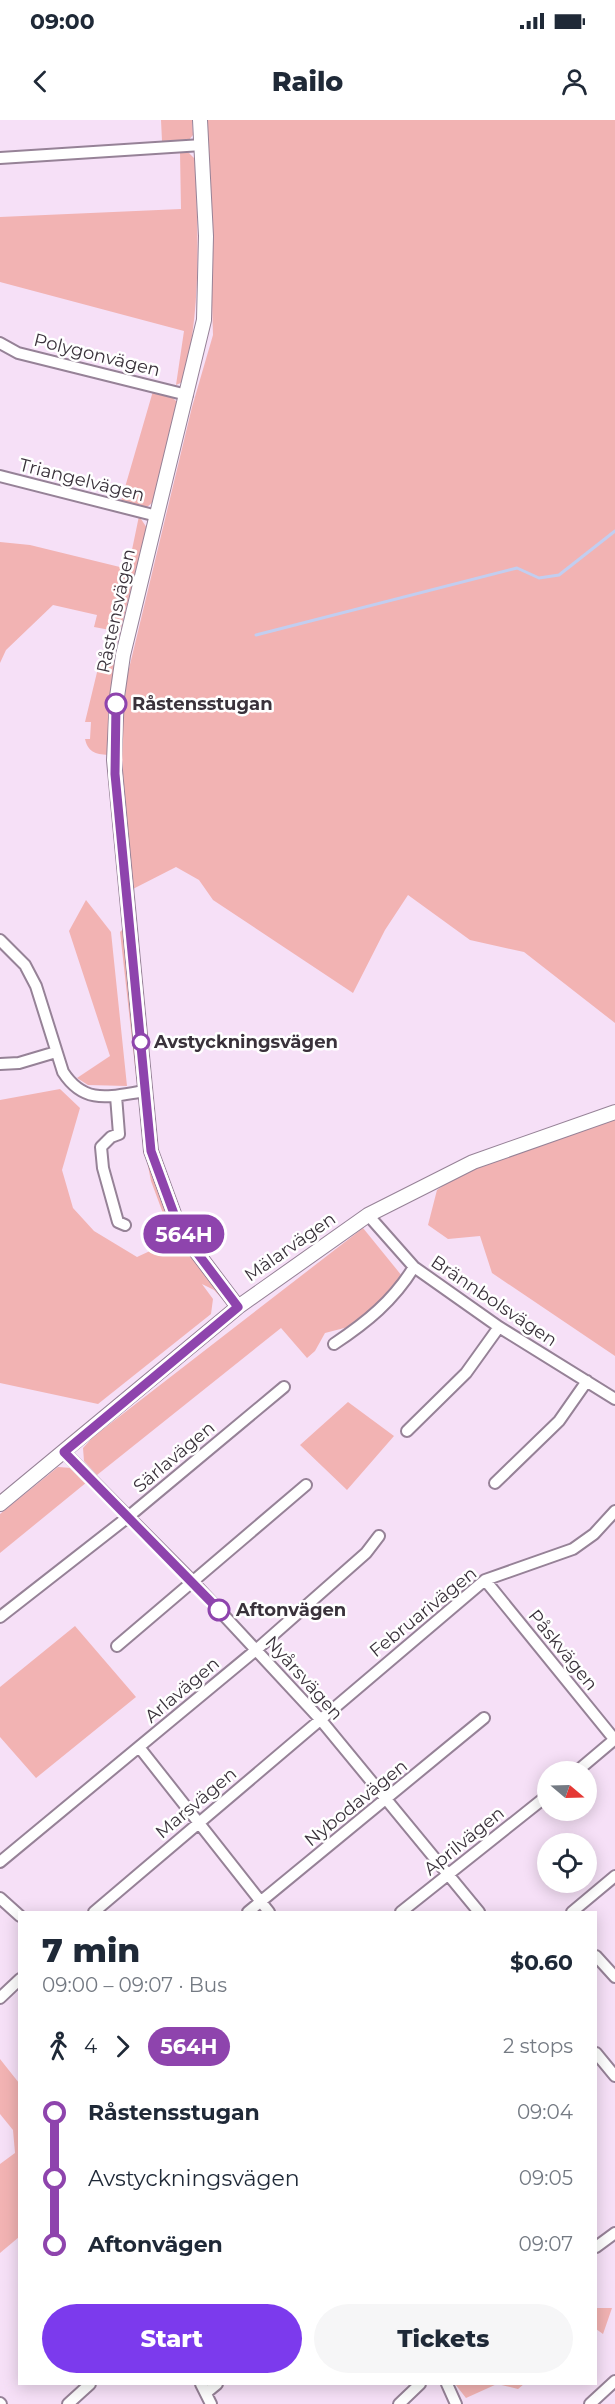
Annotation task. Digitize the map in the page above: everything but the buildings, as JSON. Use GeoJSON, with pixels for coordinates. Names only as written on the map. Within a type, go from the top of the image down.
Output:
{"type":"FeatureCollection","features":[{"type":"Feature","properties":{"kind":"street","name":"Råstensvägen"},"geometry":{"type":"LineString","coordinates":[[200,120],[207,284],[202,331],[123,655],[117,697],[114,760],[151,1151],[168,1202],[192,1246],[238,1307]]}},
{"type":"Feature","properties":{"kind":"street"},"geometry":{"type":"LineString","coordinates":[[0,158],[202,144]]}},
{"type":"Feature","properties":{"kind":"street","name":"Polygonvägen"},"geometry":{"type":"LineString","coordinates":[[0,343],[18,352],[187,394]]}},
{"type":"Feature","properties":{"kind":"street","name":"Triangelvägen"},"geometry":{"type":"LineString","coordinates":[[0,476],[157,516]]}},
{"type":"Feature","properties":{"kind":"street"},"geometry":{"type":"LineString","coordinates":[[0,940],[25,965],[36,986],[56,1052],[71,1085],[99,1097],[145,1091]]}},
{"type":"Feature","properties":{"kind":"street"},"geometry":{"type":"LineString","coordinates":[[0,1064],[19,1063],[56,1052]]}},
{"type":"Feature","properties":{"kind":"street"},"geometry":{"type":"LineString","coordinates":[[116,1096],[119,1134],[111,1137],[101,1147],[110,1197],[118,1222],[125,1225]]}},
{"type":"Feature","properties":{"kind":"street","name":"Mälarvägen"},"geometry":{"type":"LineString","coordinates":[[0,1504],[238,1307],[368,1215],[473,1162],[615,1112]]}},
{"type":"Feature","properties":{"kind":"street","name":"Brännbolsvägen"},"geometry":{"type":"LineString","coordinates":[[368,1215],[414,1267],[499,1327],[615,1399]]}},
{"type":"Feature","properties":{"kind":"street"},"geometry":{"type":"LineString","coordinates":[[334,1344],[377,1313],[402,1286],[414,1267]]}},
{"type":"Feature","properties":{"kind":"street"},"geometry":{"type":"LineString","coordinates":[[407,1431],[466,1372],[499,1327]]}},
{"type":"Feature","properties":{"kind":"street"},"geometry":{"type":"LineString","coordinates":[[495,1483],[559,1422],[586,1381]]}},
{"type":"Feature","properties":{"kind":"street","name":"Särlavägen"},"geometry":{"type":"LineString","coordinates":[[0,1617],[128,1517],[284,1387]]}},
{"type":"Feature","properties":{"kind":"street","name":"Nyårsvägen"},"geometry":{"type":"LineString","coordinates":[[64,1452],[192,1581],[320,1719],[478,1911]]}},
{"type":"Feature","properties":{"kind":"street"},"geometry":{"type":"LineString","coordinates":[[117,1646],[306,1485]]}},
{"type":"Feature","properties":{"kind":"street","name":"Februarivägen"},"geometry":{"type":"LineString","coordinates":[[320,1719],[485,1580],[573,1549],[610,1524],[615,1510]]}},
{"type":"Feature","properties":{"kind":"street","name":"Arlavägen"},"geometry":{"type":"LineString","coordinates":[[0,1862],[256,1650],[366,1553],[380,1536]]}},
{"type":"Feature","properties":{"kind":"street","name":"Påskvägen"},"geometry":{"type":"LineString","coordinates":[[485,1580],[615,1739]]}},
{"type":"Feature","properties":{"kind":"street","name":"Nybodavägen"},"geometry":{"type":"LineString","coordinates":[[249,1911],[387,1801],[484,1718]]}},
{"type":"Feature","properties":{"kind":"street","name":"Marsvägen"},"geometry":{"type":"LineString","coordinates":[[95,1911],[320,1719]]}},
{"type":"Feature","properties":{"kind":"street"},"geometry":{"type":"LineString","coordinates":[[589,1761],[615,1739]]}},
{"type":"Feature","properties":{"kind":"street"},"geometry":{"type":"LineString","coordinates":[[139,1747],[268,1911]]}},
{"type":"Feature","properties":{"kind":"street","name":"Aprilvägen"},"geometry":{"type":"LineString","coordinates":[[402,1911],[537,1804]]}},
{"type":"Feature","properties":{"kind":"street"},"geometry":{"type":"LineString","coordinates":[[573,1911],[615,1876]]}},
{"type":"Feature","properties":{"kind":"street"},"geometry":{"type":"LineString","coordinates":[[0,1898],[18,1914]]}},
{"type":"Feature","properties":{"kind":"street"},"geometry":{"type":"LineString","coordinates":[[597,1957],[615,1977]]}},
{"type":"Feature","properties":{"kind":"street"},"geometry":{"type":"LineString","coordinates":[[0,1998],[18,1981]]}},
{"type":"Feature","properties":{"kind":"street"},"geometry":{"type":"LineString","coordinates":[[597,2054],[615,2076]]}},
{"type":"Feature","properties":{"kind":"street"},"geometry":{"type":"LineString","coordinates":[[597,2246],[615,2233]]}},
{"type":"Feature","properties":{"kind":"street"},"geometry":{"type":"LineString","coordinates":[[590,2404],[615,2382]]}},
{"type":"Feature","properties":{"kind":"street"},"geometry":{"type":"LineString","coordinates":[[68,2404],[89,2385]]}},
{"type":"Feature","properties":{"kind":"street"},"geometry":{"type":"LineString","coordinates":[[399,2404],[419,2385]]}},
{"type":"Feature","properties":{"kind":"street"},"geometry":{"type":"LineString","coordinates":[[447,2385],[456,2404]]}},
{"type":"Feature","properties":{"kind":"street"},"geometry":{"type":"LineString","coordinates":[[204,2388],[211,2404]]}},
{"type":"Feature","properties":{"kind":"shaded area"},"geometry":{"type":"Polygon","coordinates":[[[161,120],[192,120],[193,135],[189,140],[162,141],[161,120]]]}},
{"type":"Feature","properties":{"kind":"shaded area"},"geometry":{"type":"Polygon","coordinates":[[[206,120],[615,120],[615,1023],[524,952],[470,940],[408,895],[385,930],[353,993],[213,900],[199,880],[176,867],[129,891],[121,735],[127,677],[192,407],[213,335],[206,120]]]}},
{"type":"Feature","properties":{"kind":"shaded area"},"geometry":{"type":"Polygon","coordinates":[[[180,152],[189,153],[195,159],[197,271],[189,354],[183,382],[176,385],[184,331],[0,282],[0,217],[181,209],[180,152]]]}},
{"type":"Feature","properties":{"kind":"shaded area"},"geometry":{"type":"Polygon","coordinates":[[[153,391],[171,396],[178,403],[152,503],[147,507],[121,501],[153,391]]]}},
{"type":"Feature","properties":{"kind":"shaded area"},"geometry":{"type":"Polygon","coordinates":[[[139,516],[147,528],[116,647],[107,646],[110,630],[94,627],[97,615],[53,605],[6,650],[0,663],[0,542],[30,545],[128,569],[139,516]]]}},
{"type":"Feature","properties":{"kind":"shaded area"},"geometry":{"type":"Polygon","coordinates":[[[118,661],[108,755],[99,754],[90,750],[86,743],[85,739],[90,739],[91,722],[85,722],[99,664],[118,661]]]}},
{"type":"Feature","properties":{"kind":"shaded area"},"geometry":{"type":"Polygon","coordinates":[[[86,900],[111,932],[127,1086],[88,1085],[77,1078],[110,1056],[69,931],[86,900]]]}},
{"type":"Feature","properties":{"kind":"shaded area"},"geometry":{"type":"Polygon","coordinates":[[[125,927],[141,1079],[137,1084],[120,932],[125,927]]]}},
{"type":"Feature","properties":{"kind":"shaded area"},"geometry":{"type":"Polygon","coordinates":[[[60,1089],[80,1108],[62,1170],[73,1208],[94,1231],[137,1257],[165,1244],[157,1220],[164,1216],[151,1181],[142,1136],[147,1135],[156,1178],[228,1305],[214,1290],[202,1284],[213,1299],[211,1314],[98,1404],[0,1383],[0,1100],[60,1089]]]}},
{"type":"Feature","properties":{"kind":"shaded area"},"geometry":{"type":"Polygon","coordinates":[[[615,1116],[615,1356],[492,1273],[480,1236],[448,1239],[428,1225],[437,1190],[458,1175],[615,1116]]]}},
{"type":"Feature","properties":{"kind":"shaded area"},"geometry":{"type":"Polygon","coordinates":[[[363,1228],[402,1276],[386,1295],[352,1326],[325,1333],[315,1351],[307,1358],[281,1328],[97,1475],[84,1461],[83,1448],[93,1437],[363,1228]]]}},
{"type":"Feature","properties":{"kind":"shaded area"},"geometry":{"type":"Polygon","coordinates":[[[348,1402],[394,1436],[347,1490],[300,1445],[348,1402]]]}},
{"type":"Feature","properties":{"kind":"shaded area"},"geometry":{"type":"Polygon","coordinates":[[[58,1467],[72,1468],[87,1482],[0,1553],[0,1514],[58,1467]]]}},
{"type":"Feature","properties":{"kind":"shaded area"},"geometry":{"type":"Polygon","coordinates":[[[75,1626],[136,1697],[36,1778],[0,1737],[0,1687],[75,1626]]]}},
{"type":"Feature","properties":{"kind":"shaded area"},"geometry":{"type":"Polygon","coordinates":[[[0,2059],[18,2082],[18,2238],[0,2253],[0,2164],[15,2153],[13,2130],[0,2114],[0,2059]]]}},
{"type":"Feature","properties":{"kind":"shaded area"},"geometry":{"type":"Polygon","coordinates":[[[597,2308],[612,2308],[603,2334],[597,2330],[597,2308]]]}},
{"type":"Feature","properties":{"kind":"shaded area"},"geometry":{"type":"Polygon","coordinates":[[[456,2385],[495,2385],[466,2398],[456,2385]]]}},
{"type":"Feature","properties":{"kind":"shaded area"},"geometry":{"type":"Polygon","coordinates":[[[501,2385],[523,2385],[518,2389],[501,2385]]]}},
{"type":"Feature","properties":{"kind":"waterway"},"geometry":{"type":"LineString","coordinates":[[256,635],[517,568],[539,578],[559,575],[615,531]]}},
{"type":"Feature","properties":{"kind":"bus line","name":"564H"},"geometry":{"type":"LineString","coordinates":[[116,704],[115,774],[151,1151],[177,1222],[192,1246],[238,1307],[64,1452],[219,1610]]}},
{"type":"Feature","properties":{"kind":"place","name":"Råstensstugan"},"geometry":{"type":"Point","coordinates":[116,704]}},
{"type":"Feature","properties":{"kind":"place","name":"Avstyckningsvägen"},"geometry":{"type":"Point","coordinates":[141,1042]}},
{"type":"Feature","properties":{"kind":"place","name":"Aftonvägen"},"geometry":{"type":"Point","coordinates":[219,1610]}}]}
